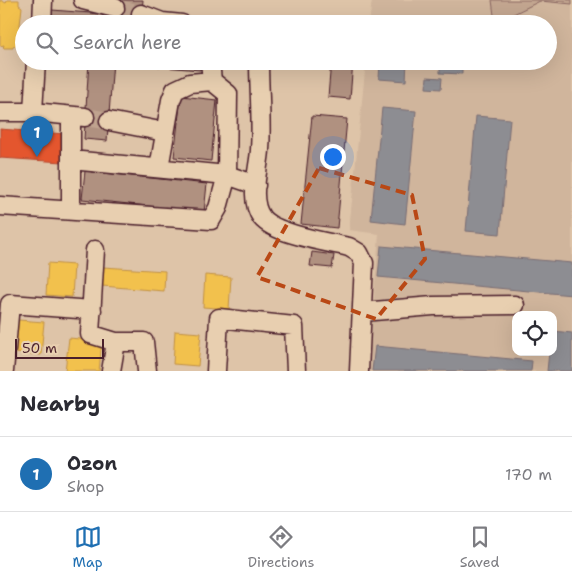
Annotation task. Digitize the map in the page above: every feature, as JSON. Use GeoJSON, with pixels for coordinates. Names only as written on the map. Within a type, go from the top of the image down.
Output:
{"type":"FeatureCollection","features":[{"type":"Feature","properties":{"kind":"street"},"geometry":{"type":"LineString","coordinates":[[42,15],[43,0]]}},
{"type":"Feature","properties":{"kind":"street"},"geometry":{"type":"LineString","coordinates":[[83,0],[115,8]]}},
{"type":"Feature","properties":{"kind":"street"},"geometry":{"type":"LineString","coordinates":[[33,112],[35,70]]}},
{"type":"Feature","properties":{"kind":"street"},"geometry":{"type":"LineString","coordinates":[[211,70],[212,81]]}},
{"type":"Feature","properties":{"kind":"street"},"geometry":{"type":"LineString","coordinates":[[259,70],[260,150],[256,185],[257,206],[262,218],[274,227],[349,247],[359,253],[364,263],[359,371]]}},
{"type":"Feature","properties":{"kind":"street"},"geometry":{"type":"LineString","coordinates":[[0,206],[71,209],[211,220],[218,208],[227,174],[228,94],[212,81],[190,83],[176,90],[165,132],[159,168]]}},
{"type":"Feature","properties":{"kind":"street"},"geometry":{"type":"LineString","coordinates":[[0,112],[33,112],[78,116],[72,160],[71,209]]}},
{"type":"Feature","properties":{"kind":"street"},"geometry":{"type":"LineString","coordinates":[[108,121],[165,132]]}},
{"type":"Feature","properties":{"kind":"street"},"geometry":{"type":"LineString","coordinates":[[72,160],[227,174],[256,185]]}},
{"type":"Feature","properties":{"kind":"street"},"geometry":{"type":"LineString","coordinates":[[95,250],[90,334],[116,342],[144,342],[147,371]]}},
{"type":"Feature","properties":{"kind":"street"},"geometry":{"type":"LineString","coordinates":[[4,371],[10,304],[92,310]]}},
{"type":"Feature","properties":{"kind":"street"},"geometry":{"type":"LineString","coordinates":[[362,312],[433,306],[515,305]]}},
{"type":"Feature","properties":{"kind":"street"},"geometry":{"type":"LineString","coordinates":[[216,371],[219,318],[294,326],[296,371]]}},
{"type":"Feature","properties":{"kind":"street"},"geometry":{"type":"LineString","coordinates":[[111,371],[116,342]]}},
{"type":"Feature","properties":{"kind":"highlighted area"},"geometry":{"type":"Polygon","coordinates":[[[319,168],[412,195],[425,259],[376,319],[257,277],[319,168]]]}},
{"type":"Feature","properties":{"kind":"shaded area"},"geometry":{"type":"Polygon","coordinates":[[[372,0],[492,0],[494,15],[370,15],[372,0]]]}},
{"type":"Feature","properties":{"kind":"shaded area"},"geometry":{"type":"Polygon","coordinates":[[[492,0],[572,0],[572,4],[540,1],[511,15],[494,15],[492,0]]]}},
{"type":"Feature","properties":{"kind":"shaded area"},"geometry":{"type":"Polygon","coordinates":[[[540,1],[572,4],[572,371],[368,371],[379,234],[349,230],[365,70],[557,70],[557,15],[511,15],[540,1]]]}},
{"type":"Feature","properties":{"kind":"building: Homes"},"geometry":{"type":"Polygon","coordinates":[[[0,0],[6,3],[7,0],[19,0],[19,5],[22,7],[21,15],[15,15],[15,46],[3,48],[4,45],[0,46],[0,0]]]}},
{"type":"Feature","properties":{"kind":"building: Homes"},"geometry":{"type":"Polygon","coordinates":[[[48,263],[74,265],[72,297],[46,295],[48,263]]]}},
{"type":"Feature","properties":{"kind":"building: Homes"},"geometry":{"type":"Polygon","coordinates":[[[103,267],[165,271],[164,291],[102,286],[103,267]]]}},
{"type":"Feature","properties":{"kind":"building: Homes"},"geometry":{"type":"Polygon","coordinates":[[[205,275],[231,277],[229,309],[203,307],[205,275]]]}},
{"type":"Feature","properties":{"kind":"building: Homes"},"geometry":{"type":"Polygon","coordinates":[[[18,320],[44,322],[41,355],[15,353],[18,320]]]}},
{"type":"Feature","properties":{"kind":"building: Homes"},"geometry":{"type":"Polygon","coordinates":[[[175,331],[201,333],[198,366],[173,364],[175,331]]]}},
{"type":"Feature","properties":{"kind":"building: Homes"},"geometry":{"type":"Polygon","coordinates":[[[69,338],[102,341],[99,371],[65,371],[69,338]]]}},
{"type":"Feature","properties":{"kind":"building: Shops"},"geometry":{"type":"Polygon","coordinates":[[[0,129],[65,134],[63,162],[0,158],[0,129]]]}},
{"type":"Feature","properties":{"kind":"building: Industry"},"geometry":{"type":"Polygon","coordinates":[[[380,70],[407,70],[406,81],[379,79],[380,70]]]}},
{"type":"Feature","properties":{"kind":"building: Industry"},"geometry":{"type":"Polygon","coordinates":[[[440,70],[462,70],[462,74],[440,73],[440,70]]]}},
{"type":"Feature","properties":{"kind":"building: Industry"},"geometry":{"type":"Polygon","coordinates":[[[427,77],[442,78],[441,89],[426,88],[427,77]]]}},
{"type":"Feature","properties":{"kind":"building: Industry"},"geometry":{"type":"Polygon","coordinates":[[[382,108],[416,111],[405,224],[371,220],[382,108]]]}},
{"type":"Feature","properties":{"kind":"building: Industry"},"geometry":{"type":"Polygon","coordinates":[[[476,116],[510,119],[500,234],[466,231],[476,116]]]}},
{"type":"Feature","properties":{"kind":"building: Industry"},"geometry":{"type":"Polygon","coordinates":[[[381,246],[572,263],[572,295],[378,277],[381,246]]]}},
{"type":"Feature","properties":{"kind":"building: Industry"},"geometry":{"type":"Polygon","coordinates":[[[557,331],[572,333],[572,371],[547,371],[549,356],[557,356],[557,331]]]}},
{"type":"Feature","properties":{"kind":"building: Industry"},"geometry":{"type":"Polygon","coordinates":[[[375,346],[532,361],[531,371],[372,371],[375,346]]]}},
{"type":"Feature","properties":{"kind":"building: Other"},"geometry":{"type":"Polygon","coordinates":[[[116,0],[143,0],[142,15],[115,15],[116,0]]]}},
{"type":"Feature","properties":{"kind":"building: Other"},"geometry":{"type":"Polygon","coordinates":[[[52,10],[103,14],[103,15],[52,15],[52,10]]]}},
{"type":"Feature","properties":{"kind":"building: Other"},"geometry":{"type":"Polygon","coordinates":[[[88,70],[112,70],[107,141],[84,139],[88,70]]]}},
{"type":"Feature","properties":{"kind":"building: Other"},"geometry":{"type":"Polygon","coordinates":[[[330,70],[352,70],[350,99],[328,97],[330,70]]]}},
{"type":"Feature","properties":{"kind":"building: Other"},"geometry":{"type":"Polygon","coordinates":[[[181,96],[217,100],[211,161],[174,157],[181,96]]]}},
{"type":"Feature","properties":{"kind":"building: Other"},"geometry":{"type":"Polygon","coordinates":[[[312,116],[347,119],[337,228],[301,224],[312,116]]]}},
{"type":"Feature","properties":{"kind":"building: Other"},"geometry":{"type":"Polygon","coordinates":[[[85,171],[207,184],[204,212],[82,199],[85,171]]]}},
{"type":"Feature","properties":{"kind":"building: Other"},"geometry":{"type":"Polygon","coordinates":[[[312,252],[334,255],[332,268],[310,266],[312,252]]]}},
{"type":"Feature","properties":{"kind":"tunnel"},"geometry":{"type":"LineString","coordinates":[[115,8],[141,14]]}},
{"type":"Feature","properties":{"kind":"tunnel"},"geometry":{"type":"LineString","coordinates":[[85,117],[109,121]]}},
{"type":"Feature","properties":{"kind":"place","name":"Ozon"},"geometry":{"type":"Point","coordinates":[37,157]}}]}
